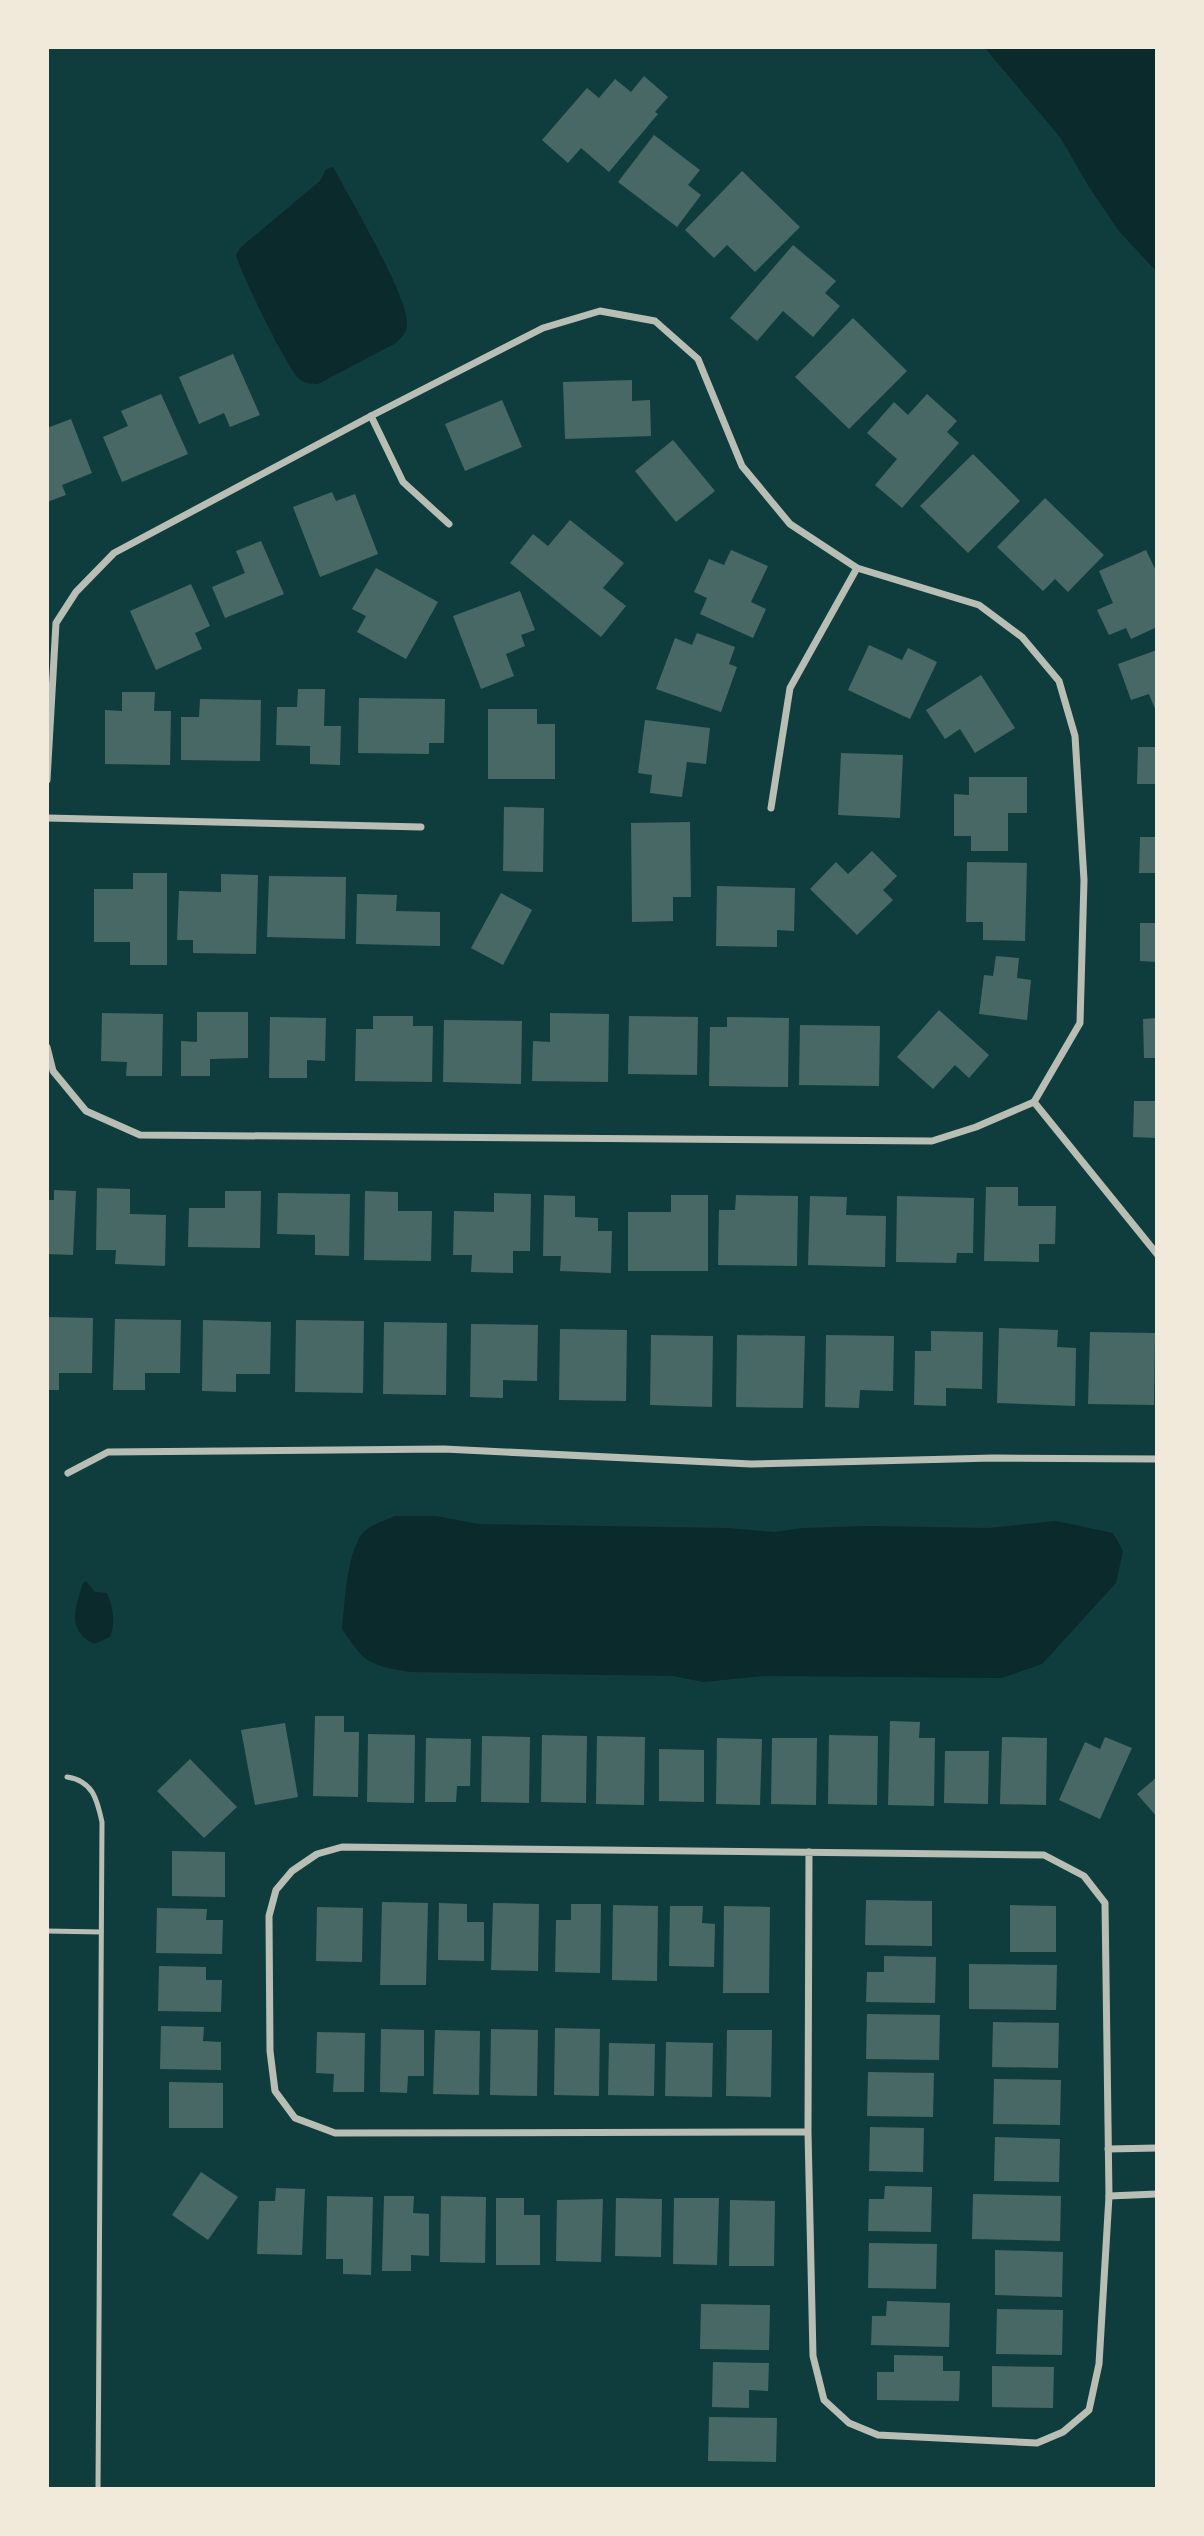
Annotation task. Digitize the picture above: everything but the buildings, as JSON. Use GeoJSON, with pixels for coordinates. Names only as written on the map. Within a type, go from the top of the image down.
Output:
{"type":"FeatureCollection","features":[{"type":"Feature","properties":{"kind":"street"},"geometry":{"type":"LineString","coordinates":[[47,780],[56,623],[76,592],[114,553],[543,328],[600,311],[655,321],[698,359],[742,466],[790,524],[857,568],[979,604],[1022,637],[1059,681],[1075,736],[1084,880],[1080,1023],[1034,1102],[976,1127],[932,1141],[140,1135],[86,1111],[53,1072],[47,1047]]}},
{"type":"Feature","properties":{"kind":"street"},"geometry":{"type":"LineString","coordinates":[[371,416],[403,482],[449,524]]}},
{"type":"Feature","properties":{"kind":"street"},"geometry":{"type":"LineString","coordinates":[[771,808],[790,688],[857,568]]}},
{"type":"Feature","properties":{"kind":"street"},"geometry":{"type":"LineString","coordinates":[[47,818],[421,827]]}},
{"type":"Feature","properties":{"kind":"street"},"geometry":{"type":"LineString","coordinates":[[1034,1102],[1157,1254]]}},
{"type":"Feature","properties":{"kind":"street"},"geometry":{"type":"LineString","coordinates":[[68,1473],[108,1452],[121,1451],[444,1449],[751,1464],[995,1458],[1157,1459]]}},
{"type":"Feature","properties":{"kind":"street"},"geometry":{"type":"LineString","coordinates":[[808,2132],[335,2133],[295,2118],[275,2091],[270,2051],[269,1916],[276,1890],[292,1871],[317,1854],[342,1847],[809,1852],[1044,1855],[1084,1875],[1105,1903],[1109,2196],[1099,2364],[1089,2410],[1063,2432],[1037,2443],[878,2435],[849,2423],[824,2400],[813,2356],[808,2132],[809,1852]]}},
{"type":"Feature","properties":{"kind":"street"},"geometry":{"type":"LineString","coordinates":[[1108,2149],[1157,2148]]}},
{"type":"Feature","properties":{"kind":"street"},"geometry":{"type":"LineString","coordinates":[[1109,2196],[1157,2194]]}},
{"type":"Feature","properties":{"kind":"lane"},"geometry":{"type":"LineString","coordinates":[[67,1777],[77,1778],[88,1785],[97,1798],[102,1822],[98,2489]]}},
{"type":"Feature","properties":{"kind":"lane"},"geometry":{"type":"LineString","coordinates":[[47,1931],[101,1932]]}},
{"type":"Feature","properties":{"kind":"water"},"geometry":{"type":"Polygon","coordinates":[[[984,47],[1157,47],[1157,272],[1118,230],[1060,137],[984,47]]]}},
{"type":"Feature","properties":{"kind":"water"},"geometry":{"type":"Polygon","coordinates":[[[333,167],[389,271],[399,293],[407,325],[405,333],[396,343],[318,384],[313,384],[300,380],[292,370],[264,319],[236,255],[240,248],[320,181],[326,169],[333,167]]]}},
{"type":"Feature","properties":{"kind":"water"},"geometry":{"type":"Polygon","coordinates":[[[395,1516],[436,1516],[479,1524],[727,1528],[775,1532],[802,1528],[869,1526],[988,1528],[1056,1521],[1113,1533],[1123,1551],[1116,1583],[1042,1664],[1002,1678],[765,1676],[703,1682],[673,1676],[409,1672],[369,1661],[342,1629],[347,1581],[356,1545],[368,1529],[395,1516]]]}},
{"type":"Feature","properties":{"kind":"water"},"geometry":{"type":"Polygon","coordinates":[[[86,1581],[95,1592],[107,1593],[113,1615],[110,1637],[94,1644],[79,1632],[75,1618],[80,1592],[86,1581]]]}}]}
